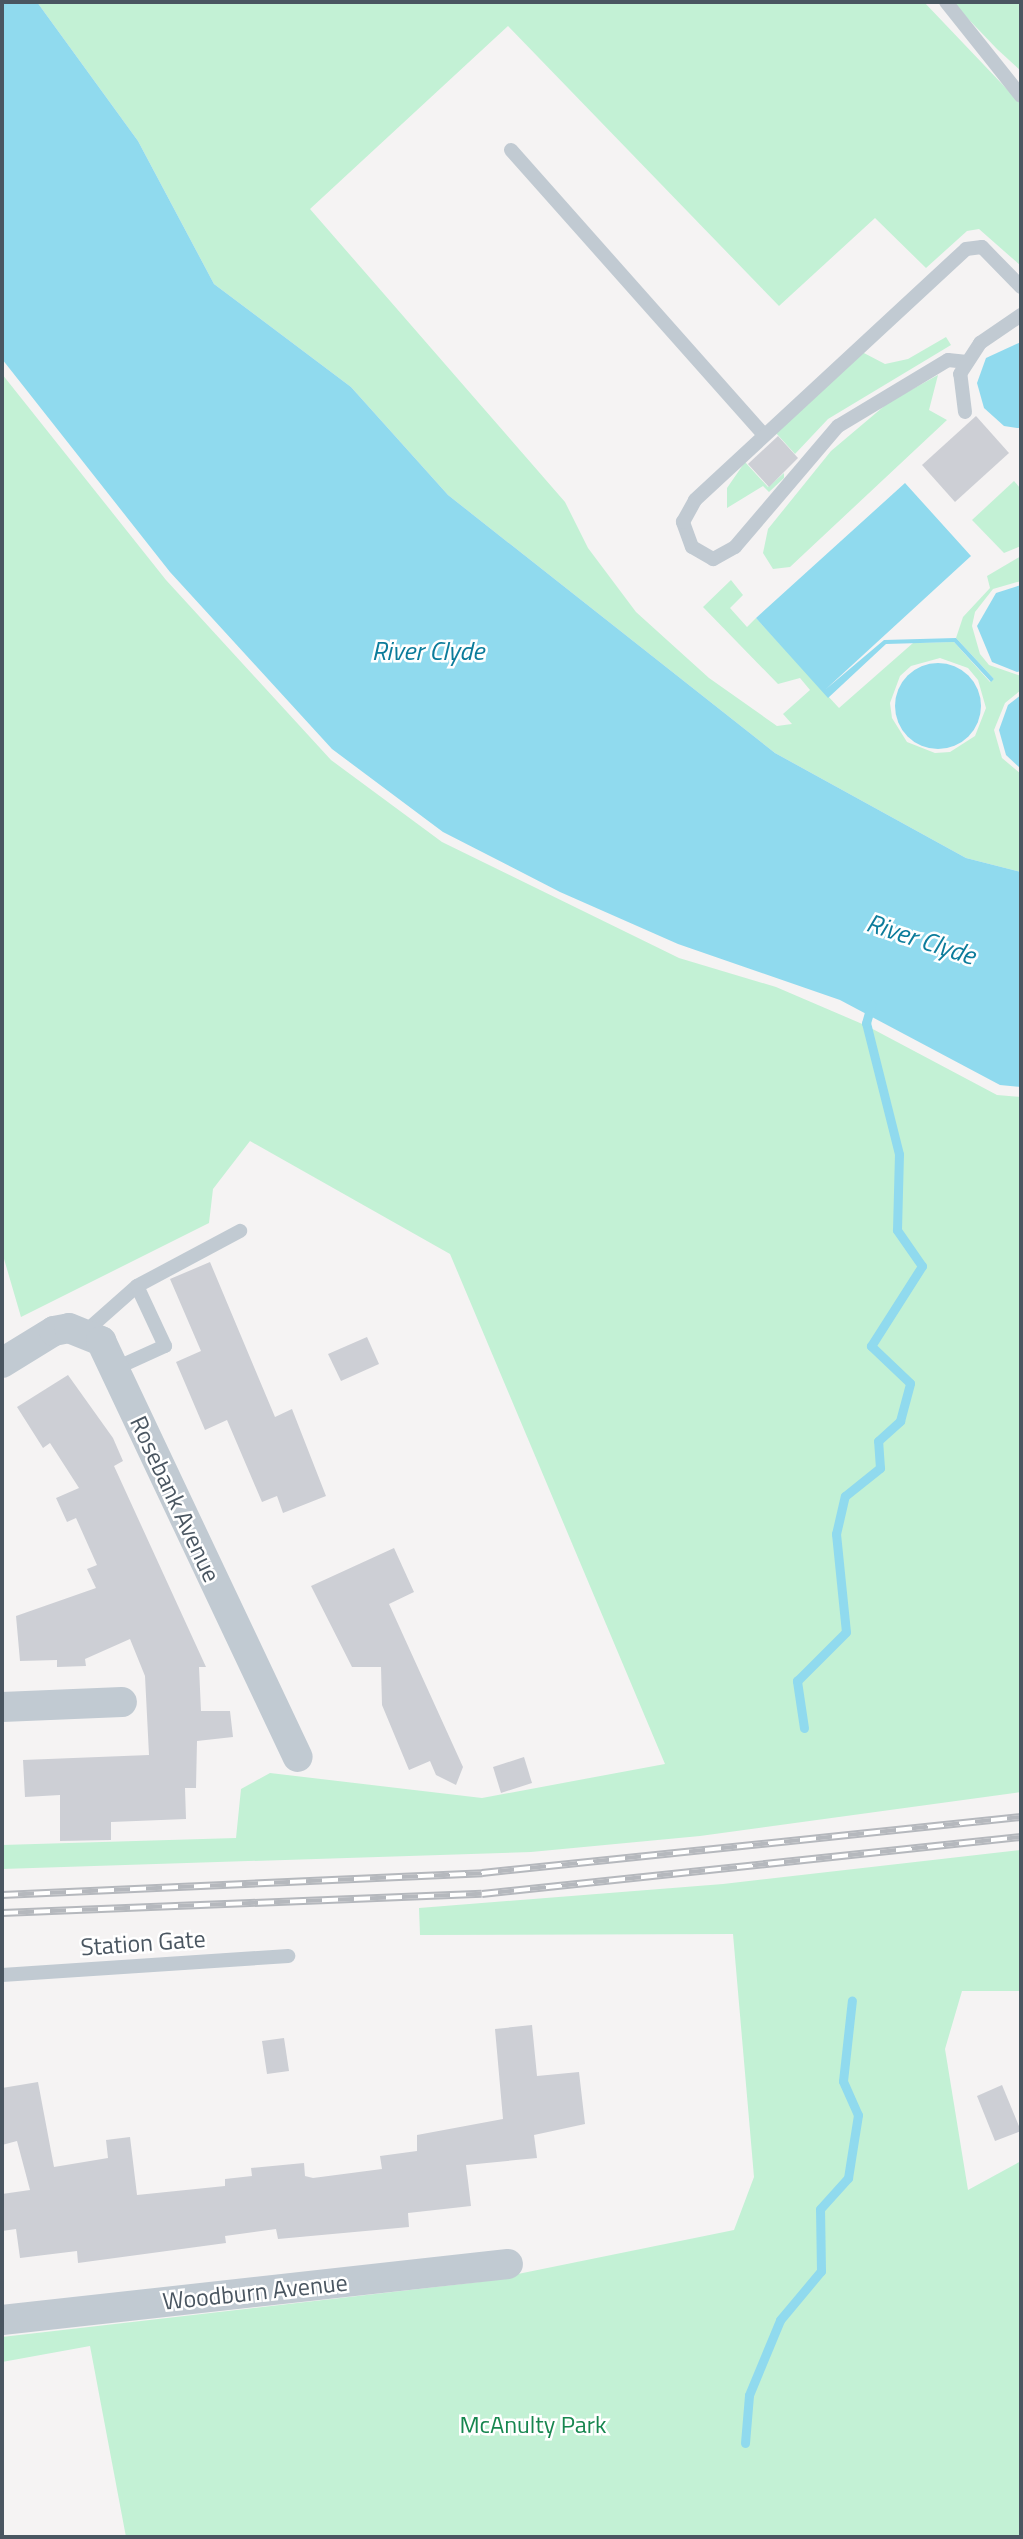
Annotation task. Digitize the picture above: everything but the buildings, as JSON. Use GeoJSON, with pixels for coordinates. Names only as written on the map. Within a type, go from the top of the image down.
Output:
{"type":"FeatureCollection","features":[{"type":"Feature","properties":{"kind":"street"},"geometry":{"type":"LineString","coordinates":[[2,1363],[54,1332],[85,1332]]}},
{"type":"Feature","properties":{"kind":"street","name":"Rosebank Avenue"},"geometry":{"type":"LineString","coordinates":[[85,1332],[101,1341],[299,1757]]}},
{"type":"Feature","properties":{"kind":"street"},"geometry":{"type":"LineString","coordinates":[[2,1707],[122,1702]]}},
{"type":"Feature","properties":{"kind":"street","name":"Woodburn Avenue"},"geometry":{"type":"LineString","coordinates":[[2,2320],[508,2264]]}},
{"type":"Feature","properties":{"kind":"lane"},"geometry":{"type":"LineString","coordinates":[[946,2],[1021,96]]}},
{"type":"Feature","properties":{"kind":"lane"},"geometry":{"type":"LineString","coordinates":[[511,150],[764,435]]}},
{"type":"Feature","properties":{"kind":"lane"},"geometry":{"type":"LineString","coordinates":[[967,362],[948,360],[838,426],[735,547],[713,559],[692,547],[683,522],[695,500],[966,249],[982,247],[1021,287]]}},
{"type":"Feature","properties":{"kind":"lane"},"geometry":{"type":"LineString","coordinates":[[965,412],[960,374],[980,343],[1021,315]]}},
{"type":"Feature","properties":{"kind":"lane"},"geometry":{"type":"LineString","coordinates":[[85,1332],[137,1286],[240,1231]]}},
{"type":"Feature","properties":{"kind":"lane"},"geometry":{"type":"LineString","coordinates":[[114,1369],[165,1346],[137,1286]]}},
{"type":"Feature","properties":{"kind":"lane","name":"Station Gate"},"geometry":{"type":"LineString","coordinates":[[2,1975],[288,1956]]}},
{"type":"Feature","properties":{"kind":"green space"},"geometry":{"type":"Polygon","coordinates":[[[37,2],[924,2],[1021,104],[1021,266],[979,229],[967,231],[926,268],[875,218],[779,306],[508,26],[310,209],[565,502],[588,548],[636,612],[709,678],[777,726],[792,724],[783,714],[810,690],[800,678],[778,684],[703,607],[731,580],[743,595],[730,608],[747,627],[756,618],[839,708],[913,643],[954,642],[990,682],[994,679],[956,638],[963,617],[990,588],[987,576],[1021,556],[1021,581],[993,589],[975,612],[972,626],[980,654],[989,665],[1021,676],[1021,690],[1005,703],[994,730],[1002,758],[1021,774],[1021,872],[966,858],[775,753],[448,495],[351,387],[214,284],[138,141],[37,2]],[[940,658],[911,666],[900,676],[890,703],[892,718],[907,742],[935,753],[950,752],[975,736],[986,708],[978,680],[968,668],[940,658]]]}},
{"type":"Feature","properties":{"kind":"green space"},"geometry":{"type":"Polygon","coordinates":[[[952,2],[1021,2],[1021,71],[997,49],[952,2]]]}},
{"type":"Feature","properties":{"kind":"green space"},"geometry":{"type":"Polygon","coordinates":[[[946,337],[951,345],[828,419],[795,454],[776,433],[862,352],[885,364],[908,359],[946,337]]]}},
{"type":"Feature","properties":{"kind":"green space"},"geometry":{"type":"Polygon","coordinates":[[[2,374],[166,580],[331,760],[442,842],[679,958],[776,987],[867,1026],[997,1095],[1021,1097],[1021,1792],[700,1836],[531,1852],[2,1869],[2,1845],[236,1838],[241,1789],[270,1773],[482,1798],[665,1764],[450,1254],[250,1141],[213,1189],[209,1223],[21,1317],[2,1252],[2,374]]]}},
{"type":"Feature","properties":{"kind":"green space"},"geometry":{"type":"Polygon","coordinates":[[[938,375],[929,410],[947,420],[790,567],[773,569],[763,553],[768,529],[831,451],[889,402],[938,375]]]}},
{"type":"Feature","properties":{"kind":"green space"},"geometry":{"type":"Polygon","coordinates":[[[745,462],[768,487],[784,473],[784,478],[769,492],[763,486],[727,508],[727,488],[745,462]]]}},
{"type":"Feature","properties":{"kind":"green space"},"geometry":{"type":"Polygon","coordinates":[[[1014,481],[1021,489],[1021,546],[1004,553],[972,520],[1014,481]]]}},
{"type":"Feature","properties":{"kind":"green space","name":"McAnulty Park"},"geometry":{"type":"Polygon","coordinates":[[[1021,1850],[1021,1991],[962,1991],[945,2049],[968,2190],[1021,2161],[1021,2537],[126,2537],[90,2346],[2,2362],[2,2337],[479,2282],[734,2230],[754,2177],[733,1934],[420,1935],[419,1908],[723,1884],[1021,1850]]]}},
{"type":"Feature","properties":{"kind":"water","name":"River Clyde"},"geometry":{"type":"Polygon","coordinates":[[[2,2],[37,2],[138,141],[214,284],[351,387],[448,495],[775,753],[966,858],[1021,872],[1021,1087],[1000,1085],[840,1000],[678,944],[560,892],[443,832],[332,749],[170,572],[2,359],[2,2]]]}},
{"type":"Feature","properties":{"kind":"water"},"geometry":{"type":"Polygon","coordinates":[[[1021,342],[1021,428],[1017,428],[1004,426],[984,408],[977,383],[986,358],[1021,342]]]}},
{"type":"Feature","properties":{"kind":"water"},"geometry":{"type":"Polygon","coordinates":[[[905,483],[971,556],[826,689],[884,640],[956,638],[994,679],[991,682],[954,642],[886,644],[828,698],[756,618],[905,483]]]}},
{"type":"Feature","properties":{"kind":"water"},"geometry":{"type":"Polygon","coordinates":[[[1021,585],[1021,671],[1017,672],[992,662],[977,626],[996,593],[1021,585]]]}},
{"type":"Feature","properties":{"kind":"water"},"geometry":{"type":"Polygon","coordinates":[[[938,663],[962,670],[974,682],[981,706],[974,730],[962,742],[938,749],[914,742],[902,730],[895,706],[902,682],[914,670],[938,663]]]}},
{"type":"Feature","properties":{"kind":"water"},"geometry":{"type":"Polygon","coordinates":[[[1021,695],[1021,769],[1006,755],[999,730],[1008,705],[1021,695]]]}},
{"type":"Feature","properties":{"kind":"waterway"},"geometry":{"type":"LineString","coordinates":[[804,1728],[797,1681],[846,1632],[836,1534],[845,1496],[880,1468],[878,1441],[900,1421],[910,1383],[871,1346],[922,1266],[897,1230],[899,1154],[866,1023],[871,1005]]}},
{"type":"Feature","properties":{"kind":"waterway"},"geometry":{"type":"LineString","coordinates":[[745,2443],[749,2395],[780,2320],[821,2271],[820,2209],[848,2178],[858,2115],[843,2081],[852,2000]]}},
{"type":"Feature","properties":{"kind":"railway"},"geometry":{"type":"LineString","coordinates":[[2,1895],[482,1873],[1021,1817]]}},
{"type":"Feature","properties":{"kind":"railway"},"geometry":{"type":"LineString","coordinates":[[2,1913],[482,1894],[1021,1837]]}}]}
